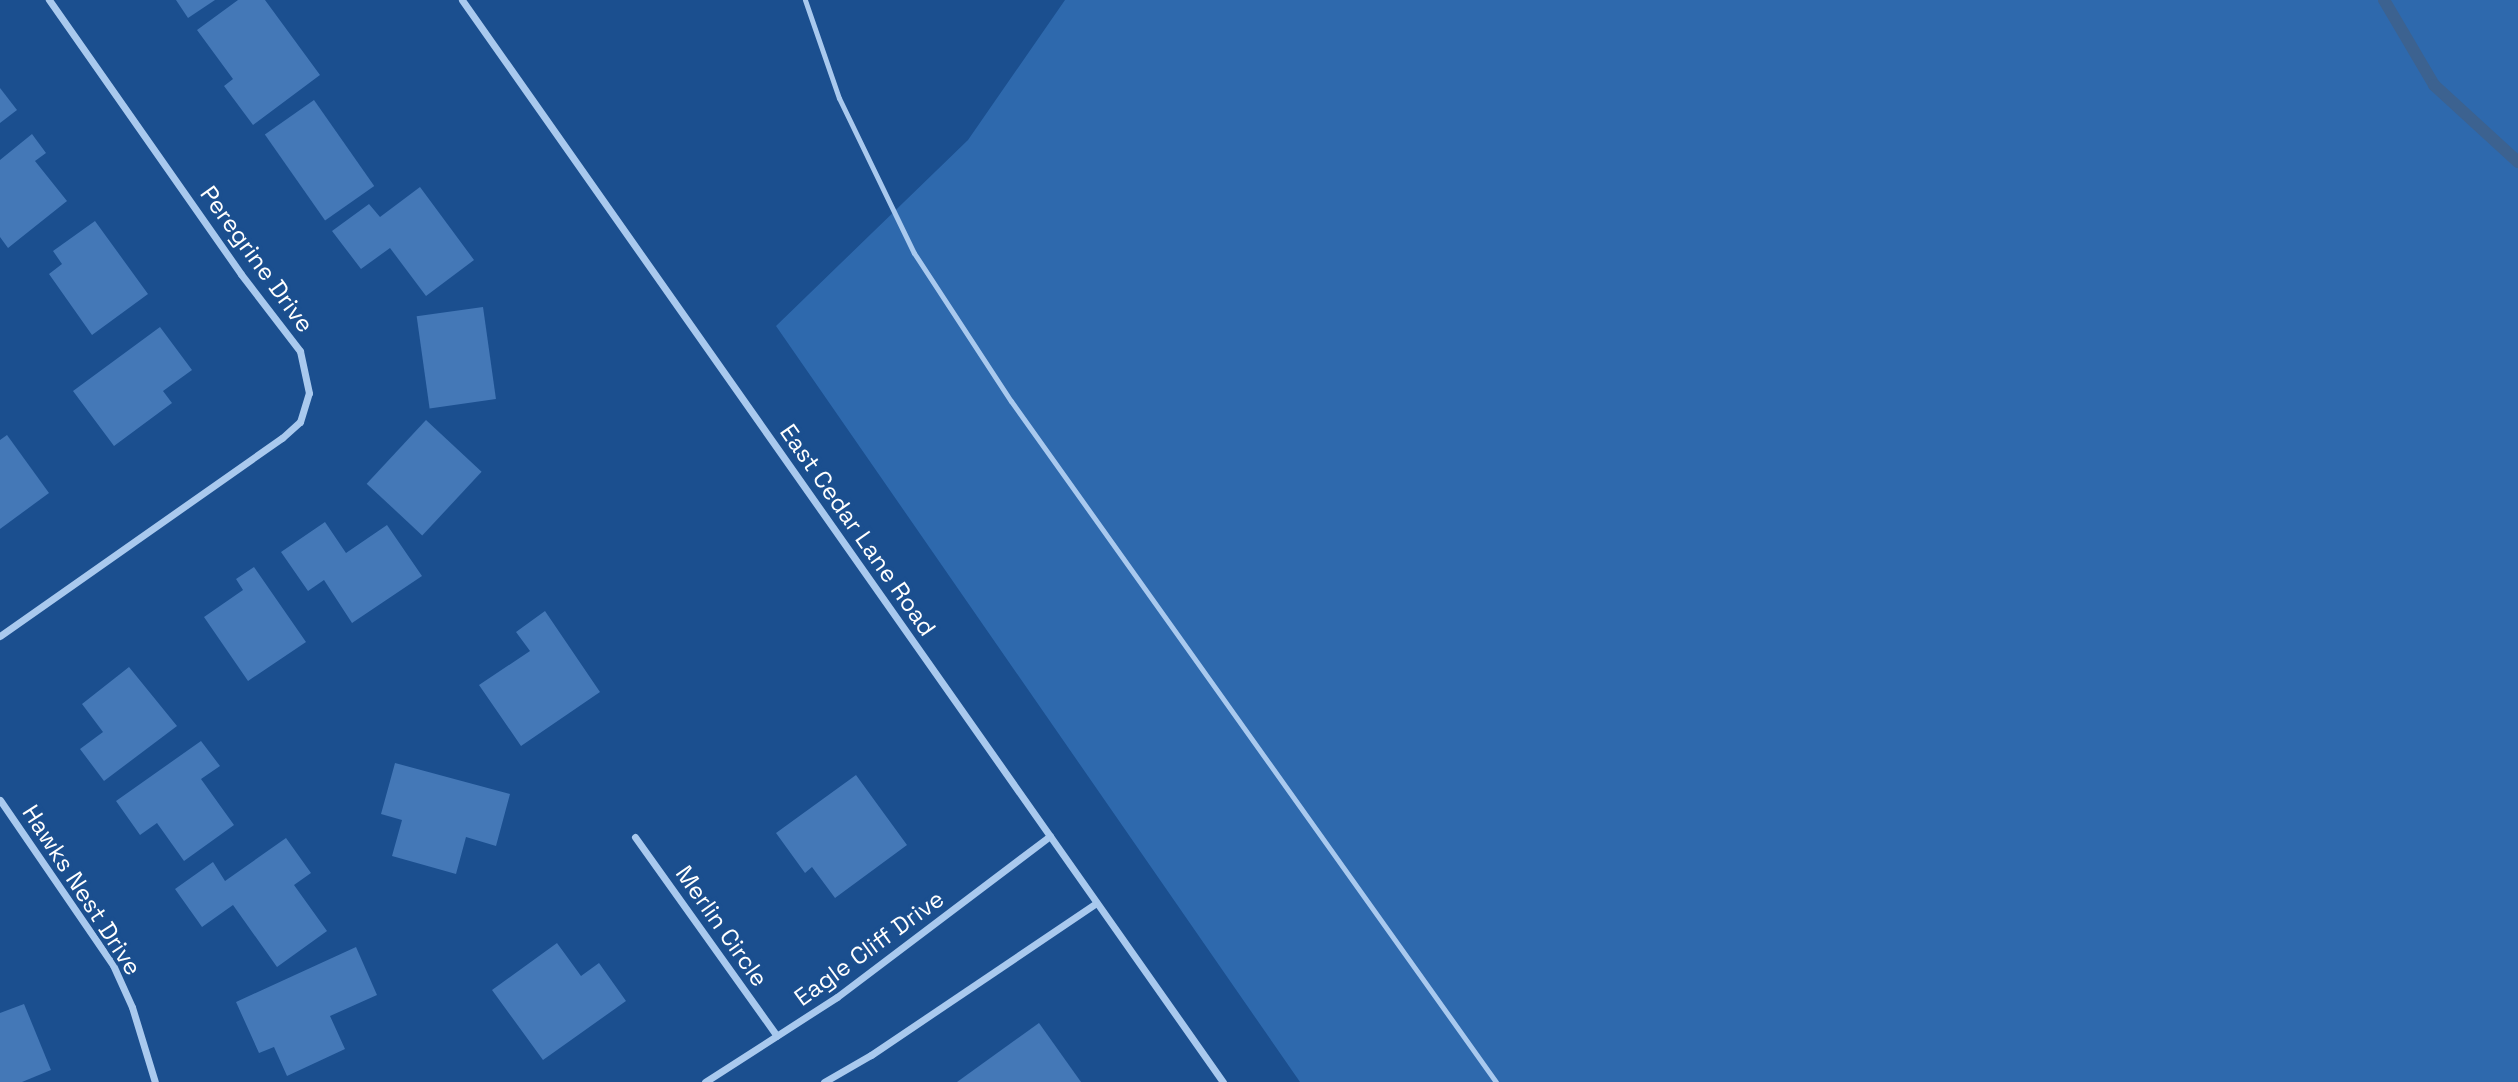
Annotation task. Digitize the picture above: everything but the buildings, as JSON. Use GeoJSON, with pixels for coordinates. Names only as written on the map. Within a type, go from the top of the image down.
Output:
{"type":"FeatureCollection","features":[{"type":"Feature","properties":{"kind":"street","name":"Peregrine Drive"},"geometry":{"type":"LineString","coordinates":[[0,636],[282,439],[300,422],[309,393],[304,361],[293,340],[241,274],[49,0]]}},
{"type":"Feature","properties":{"kind":"street","name":"East Cedar Lane Road"},"geometry":{"type":"LineString","coordinates":[[462,0],[1223,1082]]}},
{"type":"Feature","properties":{"kind":"street","name":"Hawks Nest Drive"},"geometry":{"type":"LineString","coordinates":[[0,800],[113,965],[155,1082]]}},
{"type":"Feature","properties":{"kind":"street","name":"Eagle Cliff Drive"},"geometry":{"type":"LineString","coordinates":[[705,1082],[837,998],[1050,836]]}},
{"type":"Feature","properties":{"kind":"street","name":"Merlin Circle"},"geometry":{"type":"LineString","coordinates":[[635,837],[777,1037]]}},
{"type":"Feature","properties":{"kind":"street"},"geometry":{"type":"LineString","coordinates":[[824,1082],[883,1048],[1096,903]]}},
{"type":"Feature","properties":{"kind":"lane"},"geometry":{"type":"LineString","coordinates":[[805,0],[839,98],[914,253],[1012,401],[1496,1082]]}},
{"type":"Feature","properties":{"kind":"shaded area"},"geometry":{"type":"Polygon","coordinates":[[[1065,0],[2518,0],[2518,1082],[1300,1082],[776,326],[968,140],[1065,0]]]}},
{"type":"Feature","properties":{"kind":"waterway"},"geometry":{"type":"LineString","coordinates":[[2384,0],[2434,85],[2518,162]]}}]}
